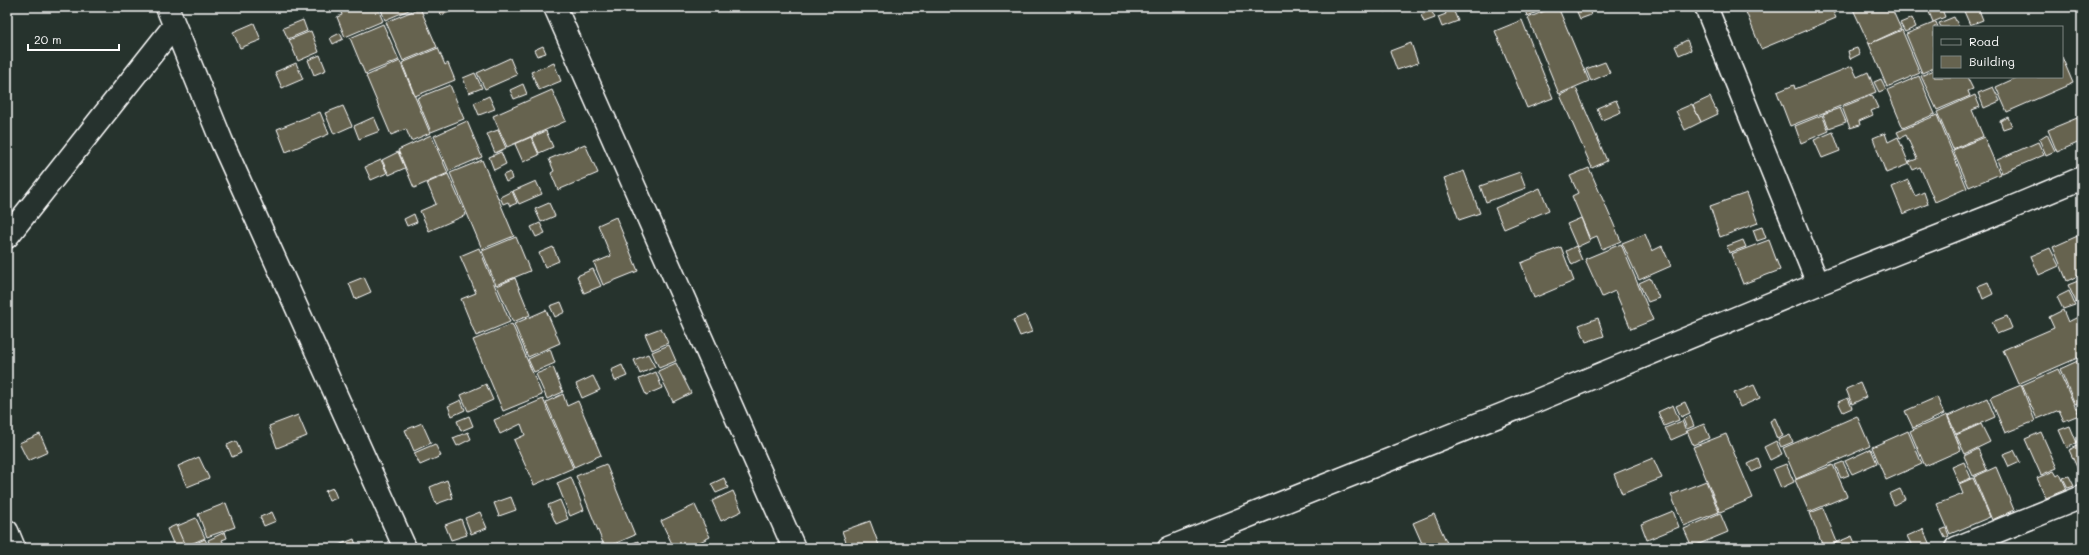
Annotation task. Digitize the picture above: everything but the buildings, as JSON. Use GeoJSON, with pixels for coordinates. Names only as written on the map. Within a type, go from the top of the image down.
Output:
{"type":"FeatureCollection","features":[{"type":"Feature","properties":{"kind":"street"},"geometry":{"type":"LineString","coordinates":[[555,7],[794,548]]}},
{"type":"Feature","properties":{"kind":"street"},"geometry":{"type":"LineString","coordinates":[[1706,7],[1818,284]]}},
{"type":"Feature","properties":{"kind":"street"},"geometry":{"type":"LineString","coordinates":[[7,237],[171,16]]}},
{"type":"Feature","properties":{"kind":"street"},"geometry":{"type":"LineString","coordinates":[[171,16],[222,142],[406,548]]}},
{"type":"Feature","properties":{"kind":"street"},"geometry":{"type":"LineString","coordinates":[[1179,546],[1531,403],[1818,284],[2001,212],[2082,178]]}},
{"type":"Feature","properties":{"kind":"street"},"geometry":{"type":"LineString","coordinates":[[1956,548],[2082,497]]}},
{"type":"Feature","properties":{"kind":"street"},"geometry":{"type":"LineString","coordinates":[[7,530],[14,548]]}}]}
